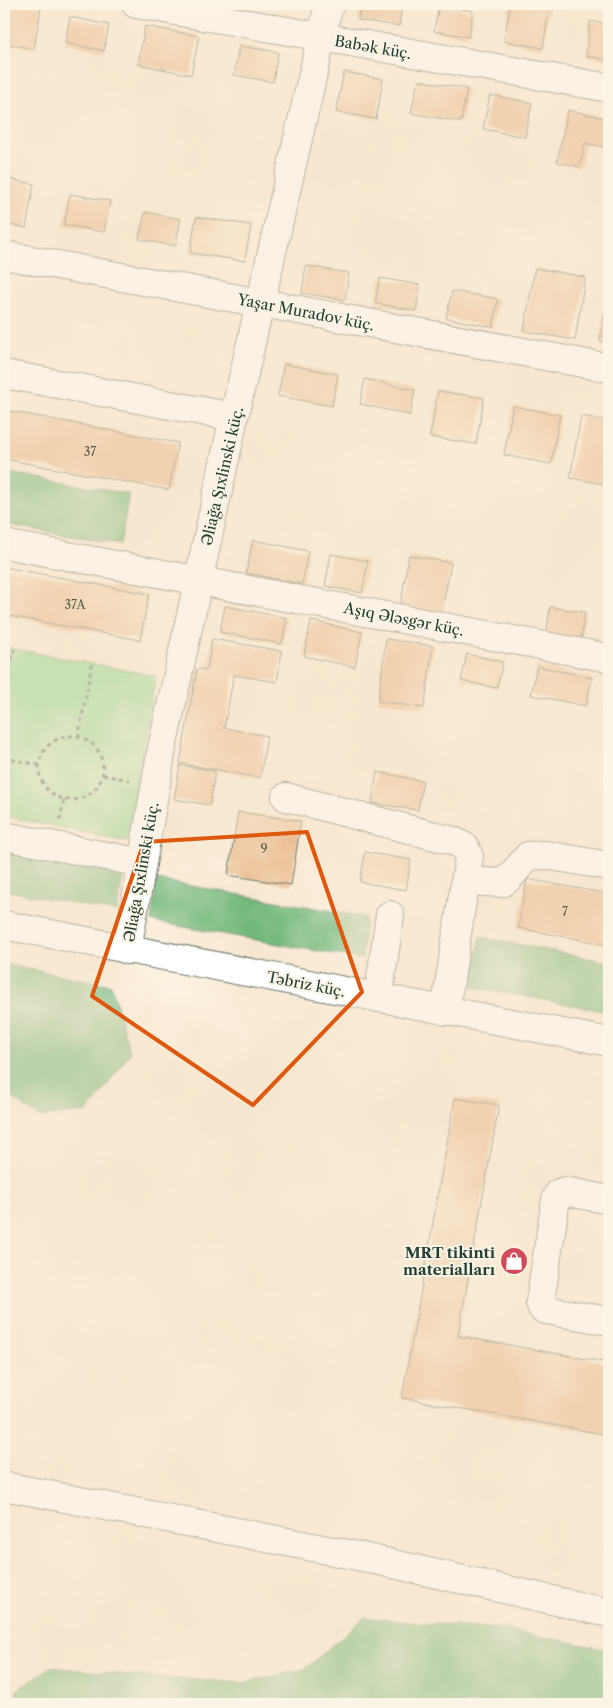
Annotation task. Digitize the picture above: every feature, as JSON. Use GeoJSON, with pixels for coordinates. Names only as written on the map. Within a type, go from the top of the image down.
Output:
{"type":"FeatureCollection","features":[{"type":"Feature","properties":{"kind":"street","name":"Babək küç."},"geometry":{"type":"LineString","coordinates":[[136,4],[609,88]]}},
{"type":"Feature","properties":{"kind":"street","name":"Əliağa Şıxlinski küç."},"geometry":{"type":"LineString","coordinates":[[127,950],[162,748],[198,580],[234,416],[330,4]]}},
{"type":"Feature","properties":{"kind":"street","name":"Yaşar Muradov küç."},"geometry":{"type":"LineString","coordinates":[[4,255],[609,368]]}},
{"type":"Feature","properties":{"kind":"street"},"geometry":{"type":"LineString","coordinates":[[4,374],[234,416]]}},
{"type":"Feature","properties":{"kind":"street","name":"Aşıq Ələsgər küç."},"geometry":{"type":"LineString","coordinates":[[4,544],[609,658]]}},
{"type":"Feature","properties":{"kind":"street"},"geometry":{"type":"LineString","coordinates":[[286,797],[454,841],[465,847],[469,857],[445,1011]]}},
{"type":"Feature","properties":{"kind":"street"},"geometry":{"type":"LineString","coordinates":[[4,836],[142,863]]}},
{"type":"Feature","properties":{"kind":"street"},"geometry":{"type":"LineString","coordinates":[[465,881],[502,883],[510,877],[528,856],[546,855],[609,866]]}},
{"type":"Feature","properties":{"kind":"street"},"geometry":{"type":"LineString","coordinates":[[378,998],[390,915]]}},
{"type":"Feature","properties":{"kind":"street","name":"Təbriz küç."},"geometry":{"type":"LineString","coordinates":[[4,925],[609,1042]]}},
{"type":"Feature","properties":{"kind":"street"},"geometry":{"type":"LineString","coordinates":[[609,1200],[564,1192],[559,1193],[556,1199],[540,1302],[542,1308],[546,1310],[609,1321]]}},
{"type":"Feature","properties":{"kind":"street"},"geometry":{"type":"LineString","coordinates":[[4,1486],[358,1556],[609,1613]]}},
{"type":"Feature","properties":{"kind":"path"},"geometry":{"type":"LineString","coordinates":[[4,699],[14,649]]}},
{"type":"Feature","properties":{"kind":"path"},"geometry":{"type":"LineString","coordinates":[[78,738],[92,664]]}},
{"type":"Feature","properties":{"kind":"path"},"geometry":{"type":"LineString","coordinates":[[71,736],[78,738],[85,739],[96,748],[103,761],[103,775],[97,788],[86,797],[72,800],[57,798],[46,789],[40,775],[40,761],[46,748],[57,739],[71,736]]}},
{"type":"Feature","properties":{"kind":"path"},"geometry":{"type":"LineString","coordinates":[[4,758],[40,765]]}},
{"type":"Feature","properties":{"kind":"path"},"geometry":{"type":"LineString","coordinates":[[103,775],[138,781]]}},
{"type":"Feature","properties":{"kind":"path"},"geometry":{"type":"LineString","coordinates":[[58,827],[64,799]]}},
{"type":"Feature","properties":{"kind":"highlighted area"},"geometry":{"type":"Polygon","coordinates":[[[307,832],[362,992],[253,1105],[92,996],[144,842],[307,832]]]}},
{"type":"Feature","properties":{"kind":"green space"},"geometry":{"type":"Polygon","coordinates":[[[4,472],[129,494],[120,545],[4,524],[4,472]]]}},
{"type":"Feature","properties":{"kind":"green space"},"geometry":{"type":"Polygon","coordinates":[[[4,647],[156,676],[127,841],[4,816],[4,647]]]}},
{"type":"Feature","properties":{"kind":"green space"},"geometry":{"type":"Polygon","coordinates":[[[4,852],[123,875],[117,912],[4,890],[4,852]]]}},
{"type":"Feature","properties":{"kind":"green space"},"geometry":{"type":"Polygon","coordinates":[[[157,880],[366,917],[362,959],[151,921],[157,880]]]}},
{"type":"Feature","properties":{"kind":"green space"},"geometry":{"type":"Polygon","coordinates":[[[480,937],[609,962],[609,1012],[473,987],[480,937]]]}},
{"type":"Feature","properties":{"kind":"green space"},"geometry":{"type":"Polygon","coordinates":[[[4,964],[111,985],[130,1053],[88,1112],[39,1117],[4,1092],[4,964]]]}},
{"type":"Feature","properties":{"kind":"green space"},"geometry":{"type":"Polygon","coordinates":[[[365,1617],[406,1622],[497,1628],[609,1650],[609,1704],[16,1704],[17,1690],[51,1667],[148,1677],[244,1683],[305,1669],[365,1617]]]}},
{"type":"Feature","properties":{"kind":"building"},"geometry":{"type":"Polygon","coordinates":[[[4,4],[24,4],[41,7],[34,49],[4,43],[4,4]]]}},
{"type":"Feature","properties":{"kind":"building"},"geometry":{"type":"Polygon","coordinates":[[[360,4],[402,4],[399,26],[358,20],[360,4]]]}},
{"type":"Feature","properties":{"kind":"building"},"geometry":{"type":"Polygon","coordinates":[[[510,4],[550,4],[543,48],[504,41],[510,4]]]}},
{"type":"Feature","properties":{"kind":"building"},"geometry":{"type":"Polygon","coordinates":[[[439,5],[473,11],[469,37],[434,31],[439,5]]]}},
{"type":"Feature","properties":{"kind":"building"},"geometry":{"type":"Polygon","coordinates":[[[70,17],[109,25],[104,51],[65,43],[70,17]]]}},
{"type":"Feature","properties":{"kind":"building"},"geometry":{"type":"Polygon","coordinates":[[[590,21],[609,24],[609,60],[586,56],[590,21]]]}},
{"type":"Feature","properties":{"kind":"building"},"geometry":{"type":"Polygon","coordinates":[[[145,26],[199,36],[191,75],[138,64],[145,26]]]}},
{"type":"Feature","properties":{"kind":"building"},"geometry":{"type":"Polygon","coordinates":[[[239,46],[278,52],[273,82],[234,75],[239,46]]]}},
{"type":"Feature","properties":{"kind":"building"},"geometry":{"type":"Polygon","coordinates":[[[344,72],[383,79],[376,119],[336,112],[344,72]]]}},
{"type":"Feature","properties":{"kind":"building"},"geometry":{"type":"Polygon","coordinates":[[[418,80],[467,89],[461,122],[411,113],[418,80]]]}},
{"type":"Feature","properties":{"kind":"building"},"geometry":{"type":"Polygon","coordinates":[[[490,95],[532,103],[525,137],[483,129],[490,95]]]}},
{"type":"Feature","properties":{"kind":"building"},"geometry":{"type":"Polygon","coordinates":[[[568,110],[609,119],[609,148],[585,143],[580,167],[557,162],[568,110]]]}},
{"type":"Feature","properties":{"kind":"building"},"geometry":{"type":"Polygon","coordinates":[[[4,178],[34,184],[26,228],[4,224],[4,178]]]}},
{"type":"Feature","properties":{"kind":"building"},"geometry":{"type":"Polygon","coordinates":[[[70,194],[110,201],[104,232],[64,225],[70,194]]]}},
{"type":"Feature","properties":{"kind":"building"},"geometry":{"type":"Polygon","coordinates":[[[145,212],[181,219],[175,246],[139,239],[145,212]]]}},
{"type":"Feature","properties":{"kind":"building"},"geometry":{"type":"Polygon","coordinates":[[[196,217],[251,225],[245,261],[190,253],[196,217]]]}},
{"type":"Feature","properties":{"kind":"building"},"geometry":{"type":"Polygon","coordinates":[[[306,266],[349,273],[345,300],[302,293],[306,266]]]}},
{"type":"Feature","properties":{"kind":"building"},"geometry":{"type":"Polygon","coordinates":[[[535,268],[585,277],[575,340],[524,331],[535,268]]]}},
{"type":"Feature","properties":{"kind":"building"},"geometry":{"type":"Polygon","coordinates":[[[380,278],[420,285],[416,311],[375,303],[380,278]]]}},
{"type":"Feature","properties":{"kind":"building"},"geometry":{"type":"Polygon","coordinates":[[[452,291],[498,299],[493,327],[446,318],[452,291]]]}},
{"type":"Feature","properties":{"kind":"building"},"geometry":{"type":"Polygon","coordinates":[[[609,292],[609,343],[600,341],[609,292]]]}},
{"type":"Feature","properties":{"kind":"building"},"geometry":{"type":"Polygon","coordinates":[[[284,364],[338,374],[332,406],[278,396],[284,364]]]}},
{"type":"Feature","properties":{"kind":"building"},"geometry":{"type":"Polygon","coordinates":[[[365,379],[415,390],[410,415],[360,404],[365,379]]]}},
{"type":"Feature","properties":{"kind":"building"},"geometry":{"type":"Polygon","coordinates":[[[438,391],[484,398],[476,444],[430,437],[438,391]]]}},
{"type":"Feature","properties":{"kind":"building"},"geometry":{"type":"Polygon","coordinates":[[[513,406],[560,415],[551,464],[504,455],[513,406]]]}},
{"type":"Feature","properties":{"kind":"building"},"geometry":{"type":"Polygon","coordinates":[[[4,410],[178,443],[169,490],[4,459],[4,410]]]}},
{"type":"Feature","properties":{"kind":"building"},"geometry":{"type":"Polygon","coordinates":[[[581,416],[609,421],[609,485],[570,478],[581,416]]]}},
{"type":"Feature","properties":{"kind":"building"},"geometry":{"type":"Polygon","coordinates":[[[253,540],[308,551],[302,584],[246,573],[253,540]]]}},
{"type":"Feature","properties":{"kind":"building"},"geometry":{"type":"Polygon","coordinates":[[[331,554],[368,561],[362,593],[325,586],[331,554]]]}},
{"type":"Feature","properties":{"kind":"building"},"geometry":{"type":"Polygon","coordinates":[[[409,555],[451,563],[441,615],[400,608],[409,555]]]}},
{"type":"Feature","properties":{"kind":"building"},"geometry":{"type":"Polygon","coordinates":[[[4,567],[149,594],[140,640],[4,615],[4,567]]]}},
{"type":"Feature","properties":{"kind":"building"},"geometry":{"type":"Polygon","coordinates":[[[225,606],[287,618],[282,644],[220,632],[225,606]]]}},
{"type":"Feature","properties":{"kind":"building"},"geometry":{"type":"Polygon","coordinates":[[[550,607],[585,612],[581,641],[546,637],[550,607]]]}},
{"type":"Feature","properties":{"kind":"building"},"geometry":{"type":"Polygon","coordinates":[[[311,621],[362,632],[355,667],[304,656],[311,621]]]}},
{"type":"Feature","properties":{"kind":"building"},"geometry":{"type":"Polygon","coordinates":[[[212,639],[282,651],[277,682],[234,675],[224,728],[267,736],[260,778],[180,763],[197,669],[207,670],[212,639]]]}},
{"type":"Feature","properties":{"kind":"building"},"geometry":{"type":"Polygon","coordinates":[[[386,639],[433,646],[424,708],[378,701],[386,639]]]}},
{"type":"Feature","properties":{"kind":"building"},"geometry":{"type":"Polygon","coordinates":[[[467,654],[503,662],[497,688],[461,681],[467,654]]]}},
{"type":"Feature","properties":{"kind":"building"},"geometry":{"type":"Polygon","coordinates":[[[537,666],[592,678],[586,706],[531,695],[537,666]]]}},
{"type":"Feature","properties":{"kind":"building"},"geometry":{"type":"Polygon","coordinates":[[[609,688],[609,714],[604,713],[609,688]]]}},
{"type":"Feature","properties":{"kind":"building"},"geometry":{"type":"Polygon","coordinates":[[[180,765],[215,771],[210,805],[174,799],[180,765]]]}},
{"type":"Feature","properties":{"kind":"building"},"geometry":{"type":"Polygon","coordinates":[[[377,772],[423,781],[418,810],[372,803],[377,772]]]}},
{"type":"Feature","properties":{"kind":"building"},"geometry":{"type":"Polygon","coordinates":[[[238,812],[301,821],[291,885],[228,875],[238,812]]]}},
{"type":"Feature","properties":{"kind":"building"},"geometry":{"type":"Polygon","coordinates":[[[365,852],[411,860],[406,890],[360,882],[365,852]]]}},
{"type":"Feature","properties":{"kind":"building"},"geometry":{"type":"Polygon","coordinates":[[[527,879],[609,894],[609,945],[518,928],[527,879]]]}},
{"type":"Feature","properties":{"kind":"building"},"geometry":{"type":"Polygon","coordinates":[[[455,1098],[499,1105],[458,1336],[609,1363],[609,1435],[402,1398],[455,1098]]]}},
{"type":"Feature","properties":{"kind":"place","name":"MRT tikinti materialları"},"geometry":{"type":"Point","coordinates":[514,1261]}}]}
